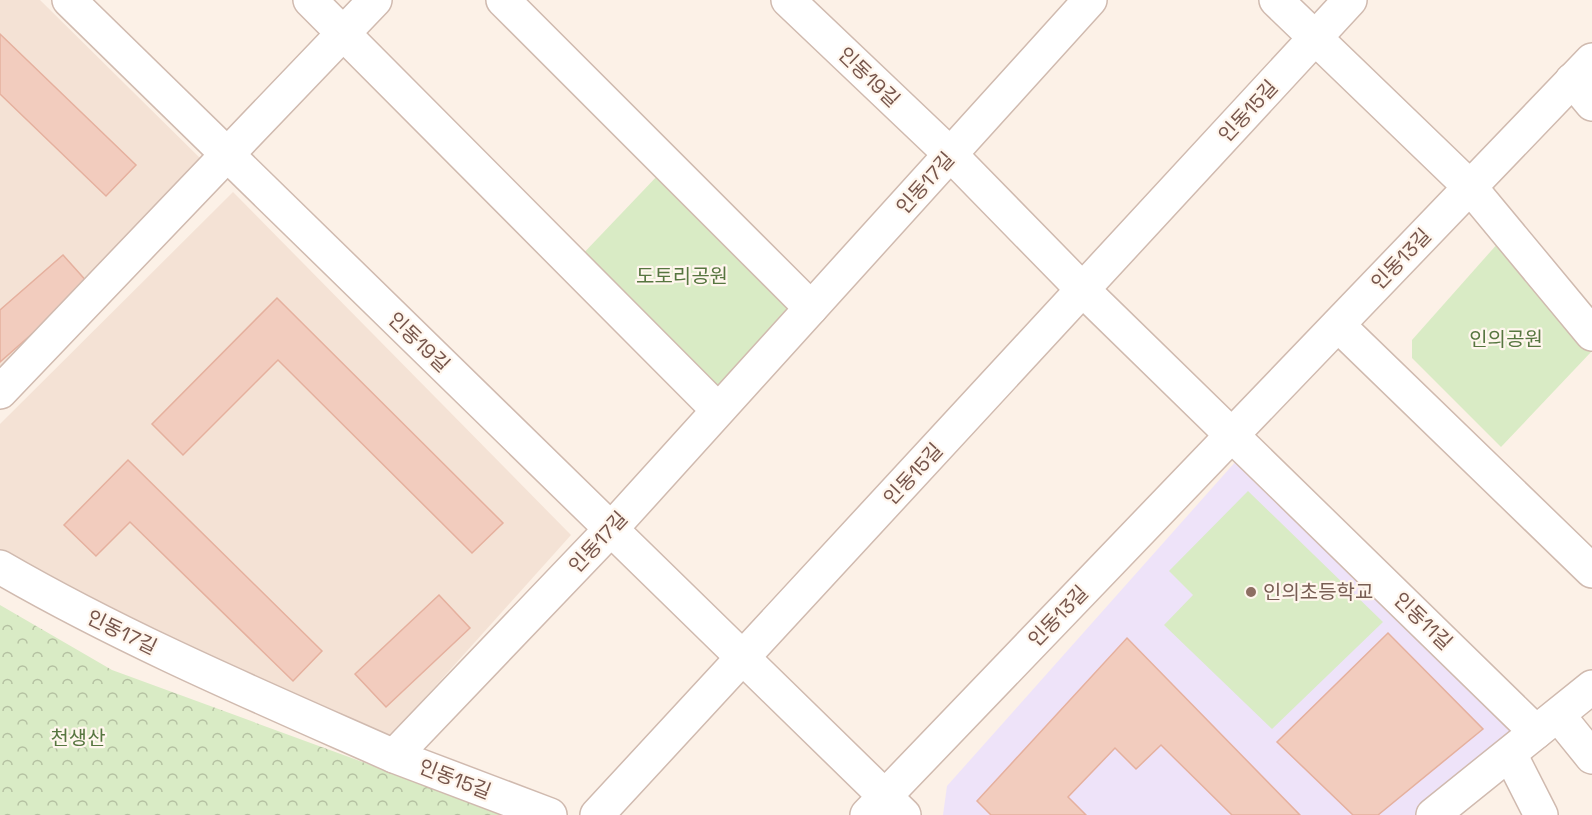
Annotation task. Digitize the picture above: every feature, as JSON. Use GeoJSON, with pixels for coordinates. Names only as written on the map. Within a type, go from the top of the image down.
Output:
{"type":"FeatureCollection","features":[{"type":"Feature","properties":{"kind":"street","name":"인동19길"},"geometry":{"type":"LineString","coordinates":[[69,0],[611,529]]}},
{"type":"Feature","properties":{"kind":"street"},"geometry":{"type":"LineString","coordinates":[[310,0],[718,410]]}},
{"type":"Feature","properties":{"kind":"street"},"geometry":{"type":"LineString","coordinates":[[0,392],[375,0]]}},
{"type":"Feature","properties":{"kind":"street"},"geometry":{"type":"LineString","coordinates":[[504,0],[811,308]]}},
{"type":"Feature","properties":{"kind":"street","name":"인동19길"},"geometry":{"type":"LineString","coordinates":[[788,0],[950,154]]}},
{"type":"Feature","properties":{"kind":"street"},"geometry":{"type":"LineString","coordinates":[[1276,0],[1470,187],[1592,334]]}},
{"type":"Feature","properties":{"kind":"street","name":"인동15길"},"geometry":{"type":"LineString","coordinates":[[597,815],[1350,0]]}},
{"type":"Feature","properties":{"kind":"street","name":"인동17길"},"geometry":{"type":"LineString","coordinates":[[0,567],[61,602],[169,656],[394,756],[611,529],[950,154],[1077,5]]}},
{"type":"Feature","properties":{"kind":"street","name":"인동13길"},"geometry":{"type":"LineString","coordinates":[[743,658],[885,809],[1231,435],[1470,187],[1585,82]]}},
{"type":"Feature","properties":{"kind":"street"},"geometry":{"type":"LineString","coordinates":[[950,154],[1083,290],[1231,435]]}},
{"type":"Feature","properties":{"kind":"street"},"geometry":{"type":"LineString","coordinates":[[1338,325],[1592,571]]}},
{"type":"Feature","properties":{"kind":"street","name":"인동11길"},"geometry":{"type":"LineString","coordinates":[[1231,435],[1547,723],[1592,756]]}},
{"type":"Feature","properties":{"kind":"street"},"geometry":{"type":"LineString","coordinates":[[611,529],[743,658]]}},
{"type":"Feature","properties":{"kind":"street"},"geometry":{"type":"LineString","coordinates":[[1433,815],[1467,804],[1510,753],[1592,687]]}},
{"type":"Feature","properties":{"kind":"street"},"geometry":{"type":"LineString","coordinates":[[1510,753],[1541,815]]}},
{"type":"Feature","properties":{"kind":"street","name":"인동15길"},"geometry":{"type":"LineString","coordinates":[[394,756],[550,815]]}},
{"type":"Feature","properties":{"kind":"shaded area"},"geometry":{"type":"Polygon","coordinates":[[[0,0],[40,0],[207,165],[0,369],[0,0]]]}},
{"type":"Feature","properties":{"kind":"shaded area"},"geometry":{"type":"Polygon","coordinates":[[[233,192],[571,535],[389,738],[210,665],[0,556],[0,424],[233,192]]]}},
{"type":"Feature","properties":{"kind":"shaded area","name":"인의초등학교"},"geometry":{"type":"Polygon","coordinates":[[[1245,451],[1523,733],[1418,815],[943,815],[947,786],[1245,451]]]}},
{"type":"Feature","properties":{"kind":"green space","name":"도토리공원"},"geometry":{"type":"Polygon","coordinates":[[[660,173],[797,316],[735,382],[712,386],[578,259],[660,173]]]}},
{"type":"Feature","properties":{"kind":"green space","name":"인의공원"},"geometry":{"type":"Polygon","coordinates":[[[1499,242],[1592,334],[1592,351],[1501,447],[1412,358],[1412,340],[1499,242]]]}},
{"type":"Feature","properties":{"kind":"green space"},"geometry":{"type":"Polygon","coordinates":[[[1248,491],[1383,622],[1272,729],[1164,625],[1193,595],[1169,571],[1248,491]]]}},
{"type":"Feature","properties":{"kind":"green space","name":"천생산"},"geometry":{"type":"Polygon","coordinates":[[[0,605],[112,670],[507,815],[0,815],[0,605]]]}},
{"type":"Feature","properties":{"kind":"building"},"geometry":{"type":"Polygon","coordinates":[[[0,34],[136,165],[106,196],[0,94],[0,34]]]}},
{"type":"Feature","properties":{"kind":"building"},"geometry":{"type":"Polygon","coordinates":[[[63,255],[89,284],[0,362],[0,310],[63,255]]]}},
{"type":"Feature","properties":{"kind":"building"},"geometry":{"type":"Polygon","coordinates":[[[277,298],[503,523],[472,553],[278,360],[183,455],[152,424],[277,298]]]}},
{"type":"Feature","properties":{"kind":"building"},"geometry":{"type":"Polygon","coordinates":[[[128,460],[322,651],[293,681],[130,522],[96,556],[64,525],[128,460]]]}},
{"type":"Feature","properties":{"kind":"building"},"geometry":{"type":"Polygon","coordinates":[[[439,595],[470,628],[386,707],[355,674],[439,595]]]}},
{"type":"Feature","properties":{"kind":"building"},"geometry":{"type":"Polygon","coordinates":[[[1388,633],[1483,729],[1378,815],[1353,815],[1277,742],[1388,633]]]}},
{"type":"Feature","properties":{"kind":"building"},"geometry":{"type":"Polygon","coordinates":[[[1127,638],[1300,815],[1232,815],[1161,745],[1136,769],[1115,748],[1068,797],[1086,815],[991,815],[977,801],[1127,638]]]}},
{"type":"Feature","properties":{"kind":"place","name":"인의초등학교"},"geometry":{"type":"Point","coordinates":[1251,592]}}]}
